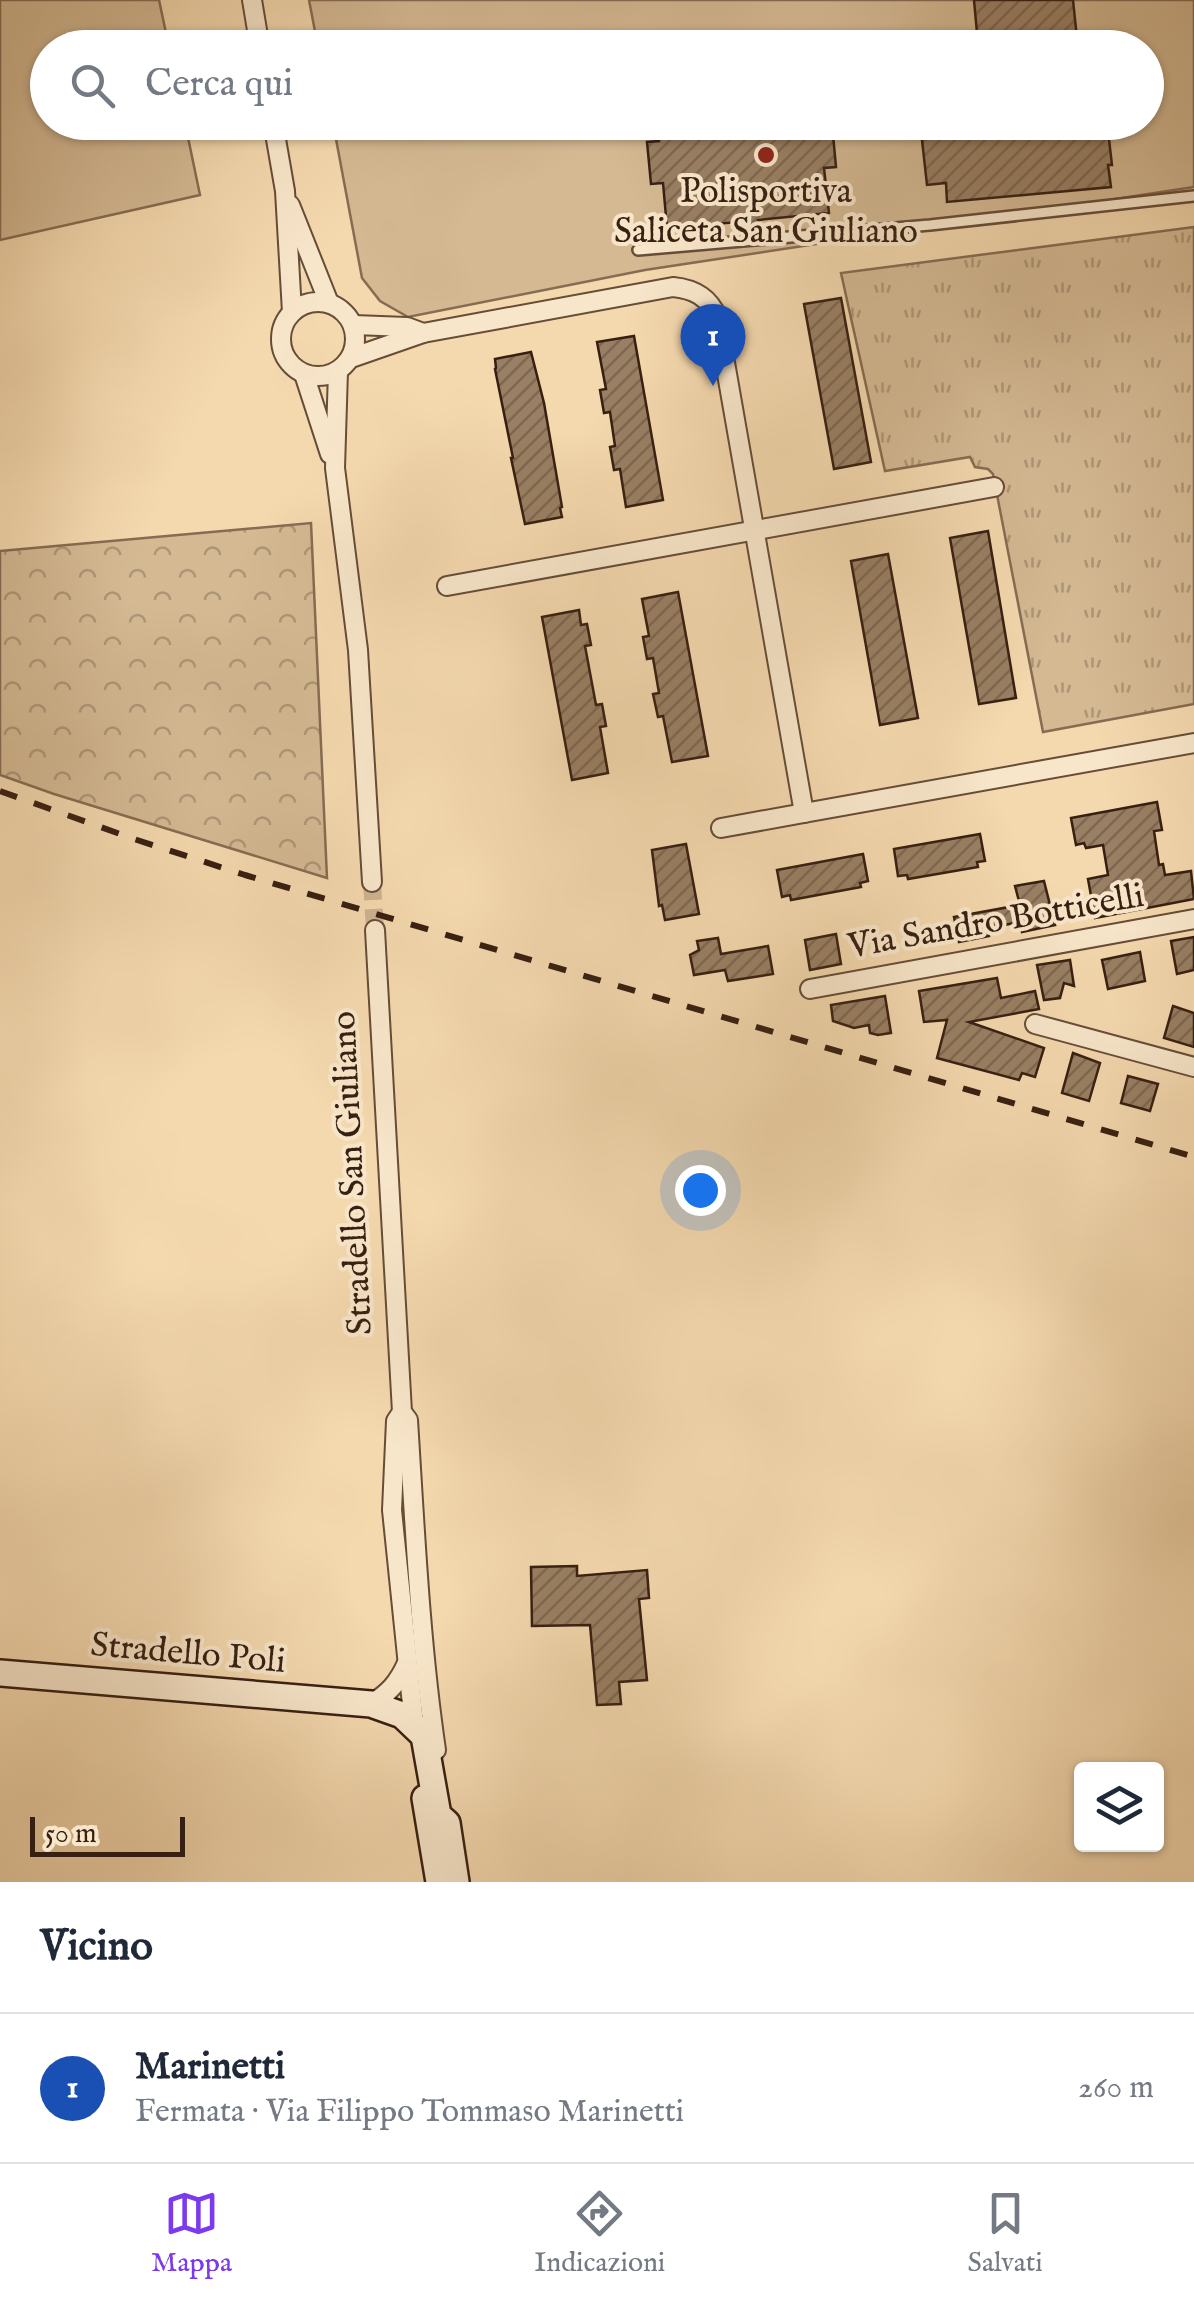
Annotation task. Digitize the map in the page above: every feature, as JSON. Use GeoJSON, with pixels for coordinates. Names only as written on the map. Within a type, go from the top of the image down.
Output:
{"type":"FeatureCollection","features":[{"type":"Feature","properties":{"kind":"street"},"geometry":{"type":"LineString","coordinates":[[252,0],[257,30]]}},
{"type":"Feature","properties":{"kind":"street"},"geometry":{"type":"LineString","coordinates":[[276,140],[284,191],[292,312]]}},
{"type":"Feature","properties":{"kind":"street"},"geometry":{"type":"LineString","coordinates":[[284,191],[330,303]]}},
{"type":"Feature","properties":{"kind":"street"},"geometry":{"type":"LineString","coordinates":[[335,468],[345,364],[356,344],[354,325],[338,306],[309,302],[292,312],[282,328],[281,346],[288,362],[304,374],[322,377],[345,364],[423,334],[673,287],[688,288],[702,296],[712,304],[716,318],[804,814]]}},
{"type":"Feature","properties":{"kind":"street"},"geometry":{"type":"LineString","coordinates":[[354,325],[407,328],[423,334]]}},
{"type":"Feature","properties":{"kind":"street"},"geometry":{"type":"LineString","coordinates":[[304,374],[335,468],[358,650],[372,882]]}},
{"type":"Feature","properties":{"kind":"street"},"geometry":{"type":"LineString","coordinates":[[447,586],[994,487]]}},
{"type":"Feature","properties":{"kind":"street"},"geometry":{"type":"LineString","coordinates":[[721,828],[1194,743]]}},
{"type":"Feature","properties":{"kind":"street","name":"Via Sandro Botticelli"},"geometry":{"type":"LineString","coordinates":[[810,989],[1194,919]]}},
{"type":"Feature","properties":{"kind":"street","name":"Stradello San Giuliano"},"geometry":{"type":"LineString","coordinates":[[374,930],[402,1412],[408,1420],[430,1710],[456,1882]]}},
{"type":"Feature","properties":{"kind":"street"},"geometry":{"type":"LineString","coordinates":[[1035,1024],[1194,1067]]}},
{"type":"Feature","properties":{"kind":"street","name":"Stradello San Giuliano"},"geometry":{"type":"LineString","coordinates":[[402,1412],[396,1420],[392,1510],[414,1724],[439,1882]]}},
{"type":"Feature","properties":{"kind":"street","name":"Stradello San Giuliano"},"geometry":{"type":"LineString","coordinates":[[402,1618],[409,1610],[407,1554],[416,1541]]}},
{"type":"Feature","properties":{"kind":"street"},"geometry":{"type":"LineString","coordinates":[[371,1704],[388,1694],[407,1663]]}},
{"type":"Feature","properties":{"kind":"street","name":"Stradello Poli"},"geometry":{"type":"LineString","coordinates":[[0,1674],[371,1704],[390,1709],[414,1724]]}},
{"type":"Feature","properties":{"kind":"street","name":"Stradello San Giuliano"},"geometry":{"type":"LineString","coordinates":[[414,1724],[424,1736],[438,1815],[447,1823]]}},
{"type":"Feature","properties":{"kind":"lane"},"geometry":{"type":"LineString","coordinates":[[638,250],[930,225],[1194,196]]}},
{"type":"Feature","properties":{"kind":"green space"},"geometry":{"type":"Polygon","coordinates":[[[0,0],[159,0],[165,30],[30,30],[30,140],[189,140],[200,195],[0,240],[0,0]]]}},
{"type":"Feature","properties":{"kind":"green space","name":"Polisportiva Saliceta San Giuliano"},"geometry":{"type":"Polygon","coordinates":[[[309,0],[1194,0],[1194,187],[645,270],[408,317],[380,301],[362,278],[336,140],[1164,140],[1164,30],[315,30],[309,0]]]}},
{"type":"Feature","properties":{"kind":"green space"},"geometry":{"type":"Polygon","coordinates":[[[1194,227],[1194,704],[1043,732],[993,474],[975,467],[970,457],[885,471],[841,273],[1194,227]]]}},
{"type":"Feature","properties":{"kind":"green space"},"geometry":{"type":"Polygon","coordinates":[[[311,523],[327,878],[0,775],[0,551],[311,523]]]}},
{"type":"Feature","properties":{"kind":"building"},"geometry":{"type":"Polygon","coordinates":[[[974,0],[1073,0],[1076,30],[977,30],[974,0]]]}},
{"type":"Feature","properties":{"kind":"building"},"geometry":{"type":"Polygon","coordinates":[[[833,140],[836,167],[824,168],[829,213],[758,220],[759,229],[738,231],[738,222],[667,228],[663,183],[651,184],[647,142],[833,140]]]}},
{"type":"Feature","properties":{"kind":"building"},"geometry":{"type":"Polygon","coordinates":[[[922,140],[1109,140],[1111,187],[947,202],[946,183],[927,185],[922,140]]]}},
{"type":"Feature","properties":{"kind":"building"},"geometry":{"type":"Polygon","coordinates":[[[841,298],[871,462],[834,469],[804,304],[841,298]]]}},
{"type":"Feature","properties":{"kind":"building"},"geometry":{"type":"Polygon","coordinates":[[[634,336],[663,500],[626,507],[620,469],[614,470],[610,447],[615,446],[610,412],[604,413],[600,390],[606,389],[597,342],[634,336]]]}},
{"type":"Feature","properties":{"kind":"building"},"geometry":{"type":"Polygon","coordinates":[[[531,352],[544,403],[562,517],[525,524],[495,359],[531,352]]]}},
{"type":"Feature","properties":{"kind":"building"},"geometry":{"type":"Polygon","coordinates":[[[988,531],[1016,698],[979,704],[950,538],[988,531]]]}},
{"type":"Feature","properties":{"kind":"building"},"geometry":{"type":"Polygon","coordinates":[[[888,554],[918,718],[880,725],[851,561],[888,554]]]}},
{"type":"Feature","properties":{"kind":"building"},"geometry":{"type":"Polygon","coordinates":[[[678,592],[708,756],[672,762],[663,716],[658,717],[653,694],[659,693],[653,658],[647,659],[643,637],[649,636],[642,599],[678,592]]]}},
{"type":"Feature","properties":{"kind":"building"},"geometry":{"type":"Polygon","coordinates":[[[579,610],[581,625],[587,624],[591,645],[585,646],[596,705],[602,704],[606,726],[600,727],[608,773],[572,780],[542,617],[579,610]]]}},
{"type":"Feature","properties":{"kind":"building"},"geometry":{"type":"Polygon","coordinates":[[[1157,802],[1162,830],[1154,831],[1159,865],[1163,864],[1165,875],[1191,871],[1194,899],[1095,918],[1088,879],[1108,875],[1103,845],[1076,845],[1071,818],[1157,802]]]}},
{"type":"Feature","properties":{"kind":"building"},"geometry":{"type":"Polygon","coordinates":[[[980,834],[985,861],[977,862],[978,867],[908,879],[907,875],[898,876],[894,849],[980,834]]]}},
{"type":"Feature","properties":{"kind":"building"},"geometry":{"type":"Polygon","coordinates":[[[686,844],[699,914],[665,920],[662,905],[659,906],[652,850],[686,844]]]}},
{"type":"Feature","properties":{"kind":"building"},"geometry":{"type":"Polygon","coordinates":[[[863,854],[868,881],[860,883],[861,887],[791,900],[790,895],[782,897],[777,870],[863,854]]]}},
{"type":"Feature","properties":{"kind":"building"},"geometry":{"type":"Polygon","coordinates":[[[1044,881],[1055,925],[1022,932],[1020,922],[988,928],[989,936],[959,942],[954,917],[1020,905],[1015,886],[1044,881]]]}},
{"type":"Feature","properties":{"kind":"building"},"geometry":{"type":"Polygon","coordinates":[[[836,934],[841,964],[810,970],[805,940],[836,934]]]}},
{"type":"Feature","properties":{"kind":"building"},"geometry":{"type":"Polygon","coordinates":[[[1194,937],[1194,970],[1177,974],[1171,941],[1194,937]]]}},
{"type":"Feature","properties":{"kind":"building"},"geometry":{"type":"Polygon","coordinates":[[[718,938],[721,954],[768,946],[773,974],[728,981],[725,970],[694,975],[690,955],[699,950],[697,941],[718,938]]]}},
{"type":"Feature","properties":{"kind":"building"},"geometry":{"type":"Polygon","coordinates":[[[1140,952],[1145,981],[1108,989],[1102,960],[1140,952]]]}},
{"type":"Feature","properties":{"kind":"building"},"geometry":{"type":"Polygon","coordinates":[[[1070,960],[1074,986],[1064,983],[1060,998],[1044,1000],[1037,965],[1070,960]]]}},
{"type":"Feature","properties":{"kind":"building"},"geometry":{"type":"Polygon","coordinates":[[[997,978],[1001,998],[1035,991],[1039,1009],[969,1022],[1044,1048],[1035,1077],[1022,1073],[1019,1080],[937,1058],[947,1020],[924,1022],[919,991],[997,978]]]}},
{"type":"Feature","properties":{"kind":"building"},"geometry":{"type":"Polygon","coordinates":[[[885,996],[891,1033],[878,1035],[870,1033],[869,1025],[854,1028],[833,1021],[831,1005],[885,996]]]}},
{"type":"Feature","properties":{"kind":"building"},"geometry":{"type":"Polygon","coordinates":[[[1173,1006],[1194,1013],[1194,1047],[1164,1038],[1173,1006]]]}},
{"type":"Feature","properties":{"kind":"building"},"geometry":{"type":"Polygon","coordinates":[[[1073,1053],[1100,1063],[1089,1101],[1062,1093],[1073,1053]]]}},
{"type":"Feature","properties":{"kind":"building"},"geometry":{"type":"Polygon","coordinates":[[[1128,1076],[1158,1084],[1150,1111],[1121,1103],[1128,1076]]]}},
{"type":"Feature","properties":{"kind":"building"},"geometry":{"type":"Polygon","coordinates":[[[577,1566],[577,1576],[647,1570],[649,1598],[639,1599],[647,1680],[619,1682],[621,1704],[597,1705],[590,1625],[532,1626],[531,1567],[577,1566]]]}},
{"type":"Feature","properties":{"kind":"tunnel"},"geometry":{"type":"LineString","coordinates":[[372,882],[375,930]]}},
{"type":"Feature","properties":{"kind":"railway"},"geometry":{"type":"LineString","coordinates":[[0,791],[245,875],[1194,1157]]}},
{"type":"Feature","properties":{"kind":"place","name":"Polisportiva Saliceta San Giuliano"},"geometry":{"type":"Point","coordinates":[766,155]}},
{"type":"Feature","properties":{"kind":"place","name":"Marinetti"},"geometry":{"type":"Point","coordinates":[713,386]}}]}
